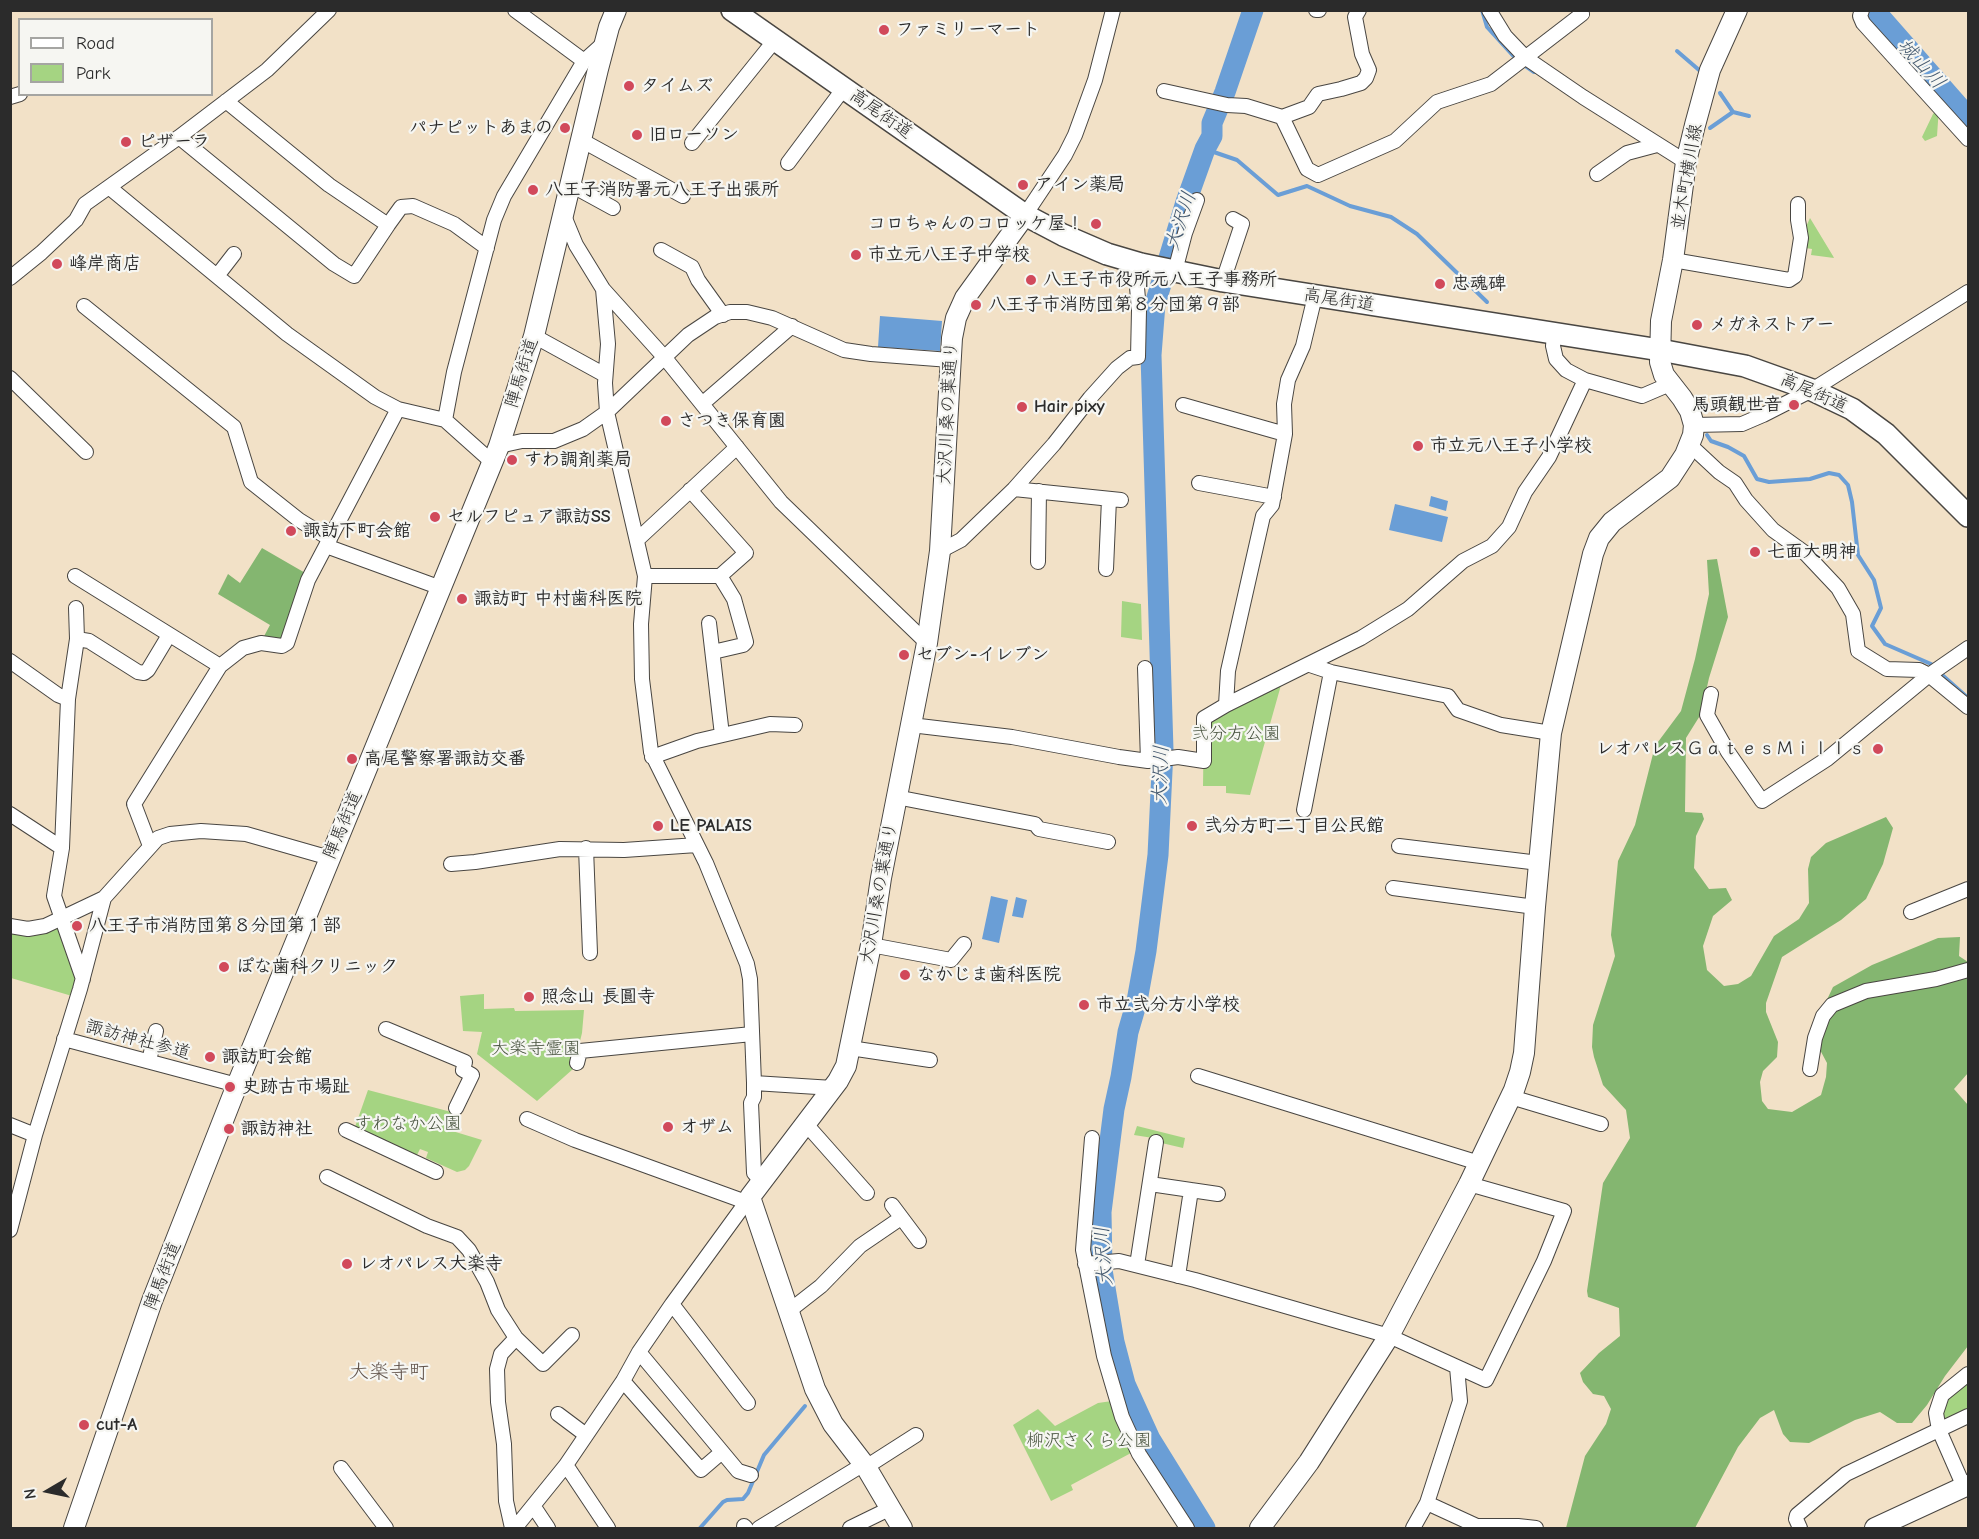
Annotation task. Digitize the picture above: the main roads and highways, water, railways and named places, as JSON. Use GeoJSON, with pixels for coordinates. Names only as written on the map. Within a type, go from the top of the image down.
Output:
{"type":"FeatureCollection","features":[{"type":"Feature","properties":{"kind":"main road","name":"高尾街道"},"geometry":{"type":"LineString","coordinates":[[732,10],[755,17],[775,40],[1025,215],[1107,254],[1159,268],[1223,280],[1660,350],[1745,366],[1812,390],[1852,409],[1886,435],[1968,516]]}},
{"type":"Feature","properties":{"kind":"water"},"geometry":{"type":"Polygon","coordinates":[[[880,316],[942,321],[940,351],[878,347],[880,316]]]}},
{"type":"Feature","properties":{"kind":"water"},"geometry":{"type":"Polygon","coordinates":[[[1431,496],[1448,501],[1446,511],[1429,506],[1431,496]]]}},
{"type":"Feature","properties":{"kind":"water"},"geometry":{"type":"Polygon","coordinates":[[[1395,504],[1448,517],[1442,542],[1389,530],[1395,504]]]}},
{"type":"Feature","properties":{"kind":"water"},"geometry":{"type":"Polygon","coordinates":[[[991,896],[1008,900],[999,943],[982,939],[991,896]]]}},
{"type":"Feature","properties":{"kind":"water"},"geometry":{"type":"Polygon","coordinates":[[[1016,897],[1027,900],[1023,918],[1012,916],[1016,897]]]}},
{"type":"Feature","properties":{"kind":"waterway","name":"大沢川"},"geometry":{"type":"LineString","coordinates":[[1205,1528],[1150,1439],[1125,1384],[1114,1342],[1102,1270],[1101,1212],[1114,1109],[1146,951],[1158,855],[1163,750],[1151,355],[1155,304],[1186,202],[1212,136],[1212,123],[1253,10]]}},
{"type":"Feature","properties":{"kind":"waterway"},"geometry":{"type":"LineString","coordinates":[[1482,10],[1487,27],[1517,60]]}},
{"type":"Feature","properties":{"kind":"waterway","name":"城山川"},"geometry":{"type":"LineString","coordinates":[[1874,10],[1968,117]]}},
{"type":"Feature","properties":{"kind":"waterway"},"geometry":{"type":"LineString","coordinates":[[1677,51],[1699,70]]}},
{"type":"Feature","properties":{"kind":"waterway"},"geometry":{"type":"LineString","coordinates":[[1524,65],[1534,72]]}},
{"type":"Feature","properties":{"kind":"waterway"},"geometry":{"type":"LineString","coordinates":[[1710,128],[1733,112],[1720,93]]}},
{"type":"Feature","properties":{"kind":"waterway"},"geometry":{"type":"LineString","coordinates":[[1733,112],[1749,116]]}},
{"type":"Feature","properties":{"kind":"waterway"},"geometry":{"type":"LineString","coordinates":[[1205,149],[1237,160],[1278,195],[1307,186],[1350,206],[1391,217],[1417,234],[1487,302]]}},
{"type":"Feature","properties":{"kind":"waterway"},"geometry":{"type":"LineString","coordinates":[[1707,435],[1711,441],[1744,456],[1757,479],[1769,482],[1810,479],[1829,473],[1839,475],[1848,485],[1858,555],[1874,580],[1881,608],[1872,626],[1885,644],[1934,667]]}},
{"type":"Feature","properties":{"kind":"waterway"},"geometry":{"type":"LineString","coordinates":[[1940,673],[1968,698]]}},
{"type":"Feature","properties":{"kind":"waterway","name":"大沢川"},"geometry":{"type":"LineString","coordinates":[[1158,751],[1163,750]]}},
{"type":"Feature","properties":{"kind":"waterway"},"geometry":{"type":"LineString","coordinates":[[700,1528],[723,1502],[743,1499],[748,1493],[764,1455],[805,1406]]}},
{"type":"Feature","properties":{"kind":"place","name":"ファミリーマート"},"geometry":{"type":"Point","coordinates":[884,30]}},
{"type":"Feature","properties":{"kind":"place","name":"タイムズ"},"geometry":{"type":"Point","coordinates":[629,86]}},
{"type":"Feature","properties":{"kind":"place","name":"パナピットあまの"},"geometry":{"type":"Point","coordinates":[565,128]}},
{"type":"Feature","properties":{"kind":"place","name":"旧ローソン"},"geometry":{"type":"Point","coordinates":[637,135]}},
{"type":"Feature","properties":{"kind":"place","name":"ピザーラ"},"geometry":{"type":"Point","coordinates":[126,142]}},
{"type":"Feature","properties":{"kind":"place","name":"アイン薬局"},"geometry":{"type":"Point","coordinates":[1023,185]}},
{"type":"Feature","properties":{"kind":"place","name":"八王子消防署元八王子出張所"},"geometry":{"type":"Point","coordinates":[533,190]}},
{"type":"Feature","properties":{"kind":"place","name":"コロちゃんのコロッケ屋！"},"geometry":{"type":"Point","coordinates":[1096,224]}},
{"type":"Feature","properties":{"kind":"place","name":"市立元八王子中学校"},"geometry":{"type":"Point","coordinates":[856,255]}},
{"type":"Feature","properties":{"kind":"place","name":"峰岸商店"},"geometry":{"type":"Point","coordinates":[57,264]}},
{"type":"Feature","properties":{"kind":"place","name":"八王子市役所元八王子事務所"},"geometry":{"type":"Point","coordinates":[1031,280]}},
{"type":"Feature","properties":{"kind":"place","name":"忠魂碑"},"geometry":{"type":"Point","coordinates":[1440,284]}},
{"type":"Feature","properties":{"kind":"place","name":"八王子市消防団第８分団第９部"},"geometry":{"type":"Point","coordinates":[976,305]}},
{"type":"Feature","properties":{"kind":"place","name":"メガネストアー"},"geometry":{"type":"Point","coordinates":[1697,325]}},
{"type":"Feature","properties":{"kind":"place","name":"馬頭観世音"},"geometry":{"type":"Point","coordinates":[1794,405]}},
{"type":"Feature","properties":{"kind":"place","name":"Hair pixy"},"geometry":{"type":"Point","coordinates":[1022,407]}},
{"type":"Feature","properties":{"kind":"place","name":"さつき保育園"},"geometry":{"type":"Point","coordinates":[666,421]}},
{"type":"Feature","properties":{"kind":"place","name":"市立元八王子小学校"},"geometry":{"type":"Point","coordinates":[1418,446]}},
{"type":"Feature","properties":{"kind":"place","name":"すわ調剤薬局"},"geometry":{"type":"Point","coordinates":[512,460]}},
{"type":"Feature","properties":{"kind":"place","name":"セルフピュア諏訪SS"},"geometry":{"type":"Point","coordinates":[435,517]}},
{"type":"Feature","properties":{"kind":"place","name":"諏訪下町会館"},"geometry":{"type":"Point","coordinates":[291,531]}},
{"type":"Feature","properties":{"kind":"place","name":"七面大明神"},"geometry":{"type":"Point","coordinates":[1755,552]}},
{"type":"Feature","properties":{"kind":"place","name":"諏訪町 中村歯科医院"},"geometry":{"type":"Point","coordinates":[462,599]}},
{"type":"Feature","properties":{"kind":"place","name":"セブン-イレブン"},"geometry":{"type":"Point","coordinates":[904,655]}},
{"type":"Feature","properties":{"kind":"place","name":"レオパレスＧａｔｅｓＭｉｌｌｓ"},"geometry":{"type":"Point","coordinates":[1878,749]}},
{"type":"Feature","properties":{"kind":"place","name":"高尾警察署諏訪交番"},"geometry":{"type":"Point","coordinates":[352,759]}},
{"type":"Feature","properties":{"kind":"place","name":"LE PALAIS"},"geometry":{"type":"Point","coordinates":[658,826]}},
{"type":"Feature","properties":{"kind":"place","name":"弐分方町二丁目公民館"},"geometry":{"type":"Point","coordinates":[1192,826]}},
{"type":"Feature","properties":{"kind":"place","name":"八王子市消防団第８分団第１部"},"geometry":{"type":"Point","coordinates":[77,926]}},
{"type":"Feature","properties":{"kind":"place","name":"ぽな歯科クリニック"},"geometry":{"type":"Point","coordinates":[224,967]}},
{"type":"Feature","properties":{"kind":"place","name":"なかじま歯科医院"},"geometry":{"type":"Point","coordinates":[905,975]}},
{"type":"Feature","properties":{"kind":"place","name":"照念山 長圓寺"},"geometry":{"type":"Point","coordinates":[529,997]}},
{"type":"Feature","properties":{"kind":"place","name":"市立弐分方小学校"},"geometry":{"type":"Point","coordinates":[1084,1005]}},
{"type":"Feature","properties":{"kind":"place","name":"諏訪町会館"},"geometry":{"type":"Point","coordinates":[210,1057]}},
{"type":"Feature","properties":{"kind":"place","name":"史跡古市場趾"},"geometry":{"type":"Point","coordinates":[230,1087]}},
{"type":"Feature","properties":{"kind":"place","name":"オザム"},"geometry":{"type":"Point","coordinates":[668,1127]}},
{"type":"Feature","properties":{"kind":"place","name":"諏訪神社"},"geometry":{"type":"Point","coordinates":[229,1129]}},
{"type":"Feature","properties":{"kind":"place","name":"レオパレス大楽寺"},"geometry":{"type":"Point","coordinates":[347,1264]}},
{"type":"Feature","properties":{"kind":"place","name":"cut-A"},"geometry":{"type":"Point","coordinates":[84,1425]}},
{"type":"Feature","properties":{"kind":"district","name":"大楽寺町"},"geometry":{"type":"Point","coordinates":[389,1372]}},
{"type":"Feature","properties":{"kind":"park label","name":"弐分方公園"},"geometry":{"type":"Point","coordinates":[1236,734]}},
{"type":"Feature","properties":{"kind":"park label","name":"大楽寺霊園"},"geometry":{"type":"Point","coordinates":[536,1049]}},
{"type":"Feature","properties":{"kind":"park label","name":"すわなか公園"},"geometry":{"type":"Point","coordinates":[408,1124]}},
{"type":"Feature","properties":{"kind":"park label","name":"柳沢さくら公園"},"geometry":{"type":"Point","coordinates":[1089,1441]}}]}
